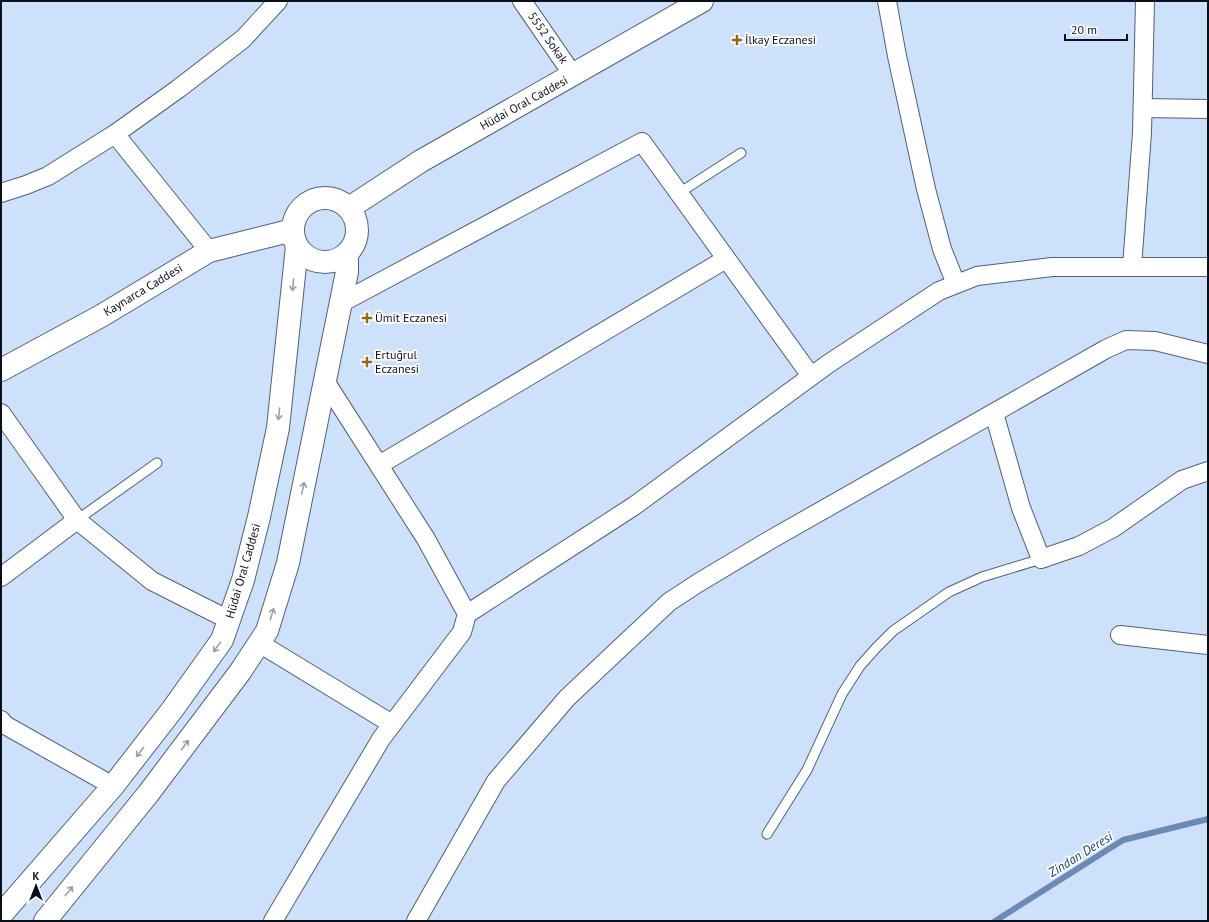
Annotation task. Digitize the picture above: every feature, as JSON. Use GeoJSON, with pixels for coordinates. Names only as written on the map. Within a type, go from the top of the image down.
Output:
{"type":"FeatureCollection","features":[{"type":"Feature","properties":{"kind":"street"},"geometry":{"type":"LineString","coordinates":[[1,193],[48,176],[115,134],[178,89],[243,39],[278,1]]}},
{"type":"Feature","properties":{"kind":"street","name":"5552 Sokak"},"geometry":{"type":"LineString","coordinates":[[522,1],[573,75]]}},
{"type":"Feature","properties":{"kind":"street","name":"Hüdai Oral Caddesi"},"geometry":{"type":"LineString","coordinates":[[349,208],[421,161],[702,1]]}},
{"type":"Feature","properties":{"kind":"street"},"geometry":{"type":"LineString","coordinates":[[887,1],[897,56],[926,189],[942,249],[956,284]]}},
{"type":"Feature","properties":{"kind":"street"},"geometry":{"type":"LineString","coordinates":[[1132,267],[1142,133],[1145,1]]}},
{"type":"Feature","properties":{"kind":"street"},"geometry":{"type":"LineString","coordinates":[[1143,108],[1208,109]]}},
{"type":"Feature","properties":{"kind":"street"},"geometry":{"type":"LineString","coordinates":[[115,134],[209,251]]}},
{"type":"Feature","properties":{"kind":"street"},"geometry":{"type":"LineString","coordinates":[[341,302],[642,142],[811,376]]}},
{"type":"Feature","properties":{"kind":"street"},"geometry":{"type":"LineString","coordinates":[[325,198],[342,202],[349,208],[354,214],[358,230],[354,246],[348,254],[342,258],[325,263],[309,258],[295,238],[297,214],[309,202],[325,198]]}},
{"type":"Feature","properties":{"kind":"street","name":"Hüdai Oral Caddesi"},"geometry":{"type":"LineString","coordinates":[[1,915],[113,786],[172,710],[222,640],[245,573],[259,517],[278,428],[295,238]]}},
{"type":"Feature","properties":{"kind":"street","name":"Kaynarca Caddesi"},"geometry":{"type":"LineString","coordinates":[[1,370],[101,316],[209,251],[295,238]]}},
{"type":"Feature","properties":{"kind":"street"},"geometry":{"type":"LineString","coordinates":[[45,921],[148,794],[240,672],[267,631],[288,563],[348,272],[348,254]]}},
{"type":"Feature","properties":{"kind":"street"},"geometry":{"type":"LineString","coordinates":[[379,465],[726,259]]}},
{"type":"Feature","properties":{"kind":"street"},"geometry":{"type":"LineString","coordinates":[[273,921],[381,739],[462,632],[467,614],[634,506],[828,364],[940,291],[978,276],[1052,267],[1208,267]]}},
{"type":"Feature","properties":{"kind":"street"},"geometry":{"type":"LineString","coordinates":[[416,921],[496,781],[567,698],[669,602],[764,544],[1106,349],[1126,340],[1155,341],[1208,354]]}},
{"type":"Feature","properties":{"kind":"street"},"geometry":{"type":"LineString","coordinates":[[325,381],[426,540],[467,614]]}},
{"type":"Feature","properties":{"kind":"street"},"geometry":{"type":"LineString","coordinates":[[1,412],[77,520],[152,581],[229,620]]}},
{"type":"Feature","properties":{"kind":"street"},"geometry":{"type":"LineString","coordinates":[[994,413],[1022,508],[1041,559],[1086,543],[1112,528],[1182,480],[1208,471]]}},
{"type":"Feature","properties":{"kind":"street"},"geometry":{"type":"LineString","coordinates":[[1,577],[77,520]]}},
{"type":"Feature","properties":{"kind":"street"},"geometry":{"type":"LineString","coordinates":[[1120,634],[1208,645]]}},
{"type":"Feature","properties":{"kind":"street"},"geometry":{"type":"LineString","coordinates":[[259,644],[392,724]]}},
{"type":"Feature","properties":{"kind":"street"},"geometry":{"type":"LineString","coordinates":[[1,720],[5,725],[113,786]]}},
{"type":"Feature","properties":{"kind":"lane"},"geometry":{"type":"LineString","coordinates":[[679,193],[741,153]]}},
{"type":"Feature","properties":{"kind":"lane"},"geometry":{"type":"LineString","coordinates":[[77,520],[158,463]]}},
{"type":"Feature","properties":{"kind":"lane"},"geometry":{"type":"LineString","coordinates":[[767,834],[808,770],[842,694],[860,666],[876,648],[893,631],[949,592],[982,577],[1041,559]]}},
{"type":"Feature","properties":{"kind":"waterway","name":"Zindan Deresi"},"geometry":{"type":"LineString","coordinates":[[995,921],[1123,840],[1208,819]]}},
{"type":"Feature","properties":{"kind":"place","name":"İlkay Eczanesi"},"geometry":{"type":"Point","coordinates":[737,40]}},
{"type":"Feature","properties":{"kind":"place","name":"Ümit Eczanesi"},"geometry":{"type":"Point","coordinates":[367,318]}},
{"type":"Feature","properties":{"kind":"place","name":"Ertuğrul Eczanesi"},"geometry":{"type":"Point","coordinates":[367,362]}}]}
